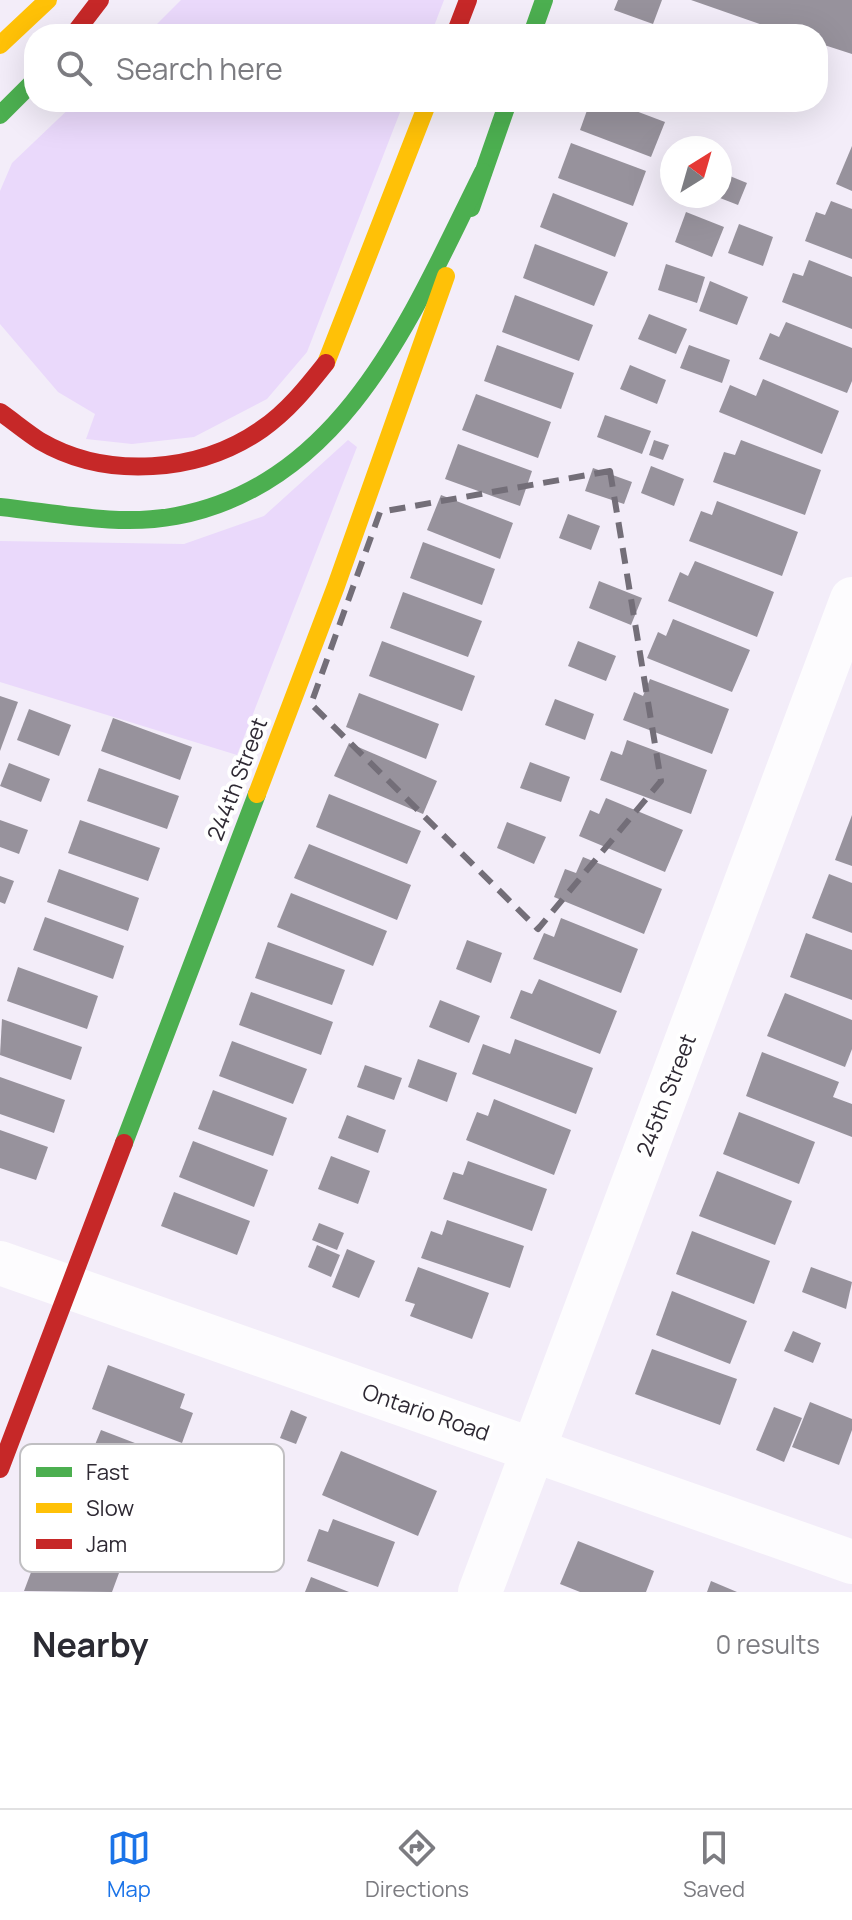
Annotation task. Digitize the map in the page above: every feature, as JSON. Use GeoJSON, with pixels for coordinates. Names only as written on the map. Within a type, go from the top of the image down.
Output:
{"type":"FeatureCollection","features":[{"type":"Feature","properties":{"kind":"main road"},"geometry":{"type":"LineString","coordinates":[[0,45],[48,0]]}},
{"type":"Feature","properties":{"kind":"main road"},"geometry":{"type":"LineString","coordinates":[[82,24],[100,0]]}},
{"type":"Feature","properties":{"kind":"main road"},"geometry":{"type":"LineString","coordinates":[[459,24],[468,0]]}},
{"type":"Feature","properties":{"kind":"main road"},"geometry":{"type":"LineString","coordinates":[[536,24],[544,0]]}},
{"type":"Feature","properties":{"kind":"main road"},"geometry":{"type":"LineString","coordinates":[[0,115],[24,91]]}},
{"type":"Feature","properties":{"kind":"main road"},"geometry":{"type":"LineString","coordinates":[[0,412],[48,447],[107,466],[172,466],[204,459],[266,428],[293,407],[329,359],[424,112]]}},
{"type":"Feature","properties":{"kind":"main road","name":"244th Street"},"geometry":{"type":"LineString","coordinates":[[0,1469],[336,586],[504,112]]}},
{"type":"Feature","properties":{"kind":"main road"},"geometry":{"type":"LineString","coordinates":[[0,507],[92,517],[177,516],[215,507],[246,495],[282,472],[342,419],[366,391],[388,356],[483,172]]}},
{"type":"Feature","properties":{"kind":"street","name":"245th Street"},"geometry":{"type":"LineString","coordinates":[[480,1592],[852,599]]}},
{"type":"Feature","properties":{"kind":"street","name":"Ontario Road"},"geometry":{"type":"LineString","coordinates":[[0,1263],[852,1562]]}},
{"type":"Feature","properties":{"kind":"highlighted area"},"geometry":{"type":"Polygon","coordinates":[[[610,471],[661,781],[538,929],[311,704],[380,512],[610,471]]]}},
{"type":"Feature","properties":{"kind":"shaded area"},"geometry":{"type":"Polygon","coordinates":[[[181,0],[444,0],[435,24],[157,24],[181,0]]]}},
{"type":"Feature","properties":{"kind":"shaded area"},"geometry":{"type":"Polygon","coordinates":[[[66,112],[400,112],[307,352],[267,399],[194,437],[132,444],[86,439],[95,414],[58,392],[0,324],[0,191],[12,163],[66,112]]]}},
{"type":"Feature","properties":{"kind":"shaded area"},"geometry":{"type":"Polygon","coordinates":[[[348,440],[357,447],[237,755],[0,682],[0,541],[184,544],[264,516],[348,440]]]}},
{"type":"Feature","properties":{"kind":"building"},"geometry":{"type":"Polygon","coordinates":[[[618,0],[662,0],[653,24],[614,10],[618,0]]]}},
{"type":"Feature","properties":{"kind":"building"},"geometry":{"type":"Polygon","coordinates":[[[691,0],[852,0],[852,54],[828,46],[828,24],[759,24],[691,0]]]}},
{"type":"Feature","properties":{"kind":"building"},"geometry":{"type":"Polygon","coordinates":[[[586,112],[638,112],[665,122],[651,157],[580,130],[586,112]]]}},
{"type":"Feature","properties":{"kind":"building"},"geometry":{"type":"Polygon","coordinates":[[[571,143],[646,171],[633,206],[558,178],[571,143]]]}},
{"type":"Feature","properties":{"kind":"building"},"geometry":{"type":"Polygon","coordinates":[[[852,146],[852,191],[836,184],[852,146]]]}},
{"type":"Feature","properties":{"kind":"building"},"geometry":{"type":"Polygon","coordinates":[[[732,177],[747,183],[738,205],[732,203],[732,177]]]}},
{"type":"Feature","properties":{"kind":"building"},"geometry":{"type":"Polygon","coordinates":[[[553,193],[628,223],[615,257],[540,227],[553,193]]]}},
{"type":"Feature","properties":{"kind":"building"},"geometry":{"type":"Polygon","coordinates":[[[831,201],[852,209],[852,259],[805,241],[816,212],[825,215],[831,201]]]}},
{"type":"Feature","properties":{"kind":"building"},"geometry":{"type":"Polygon","coordinates":[[[686,212],[724,227],[712,257],[675,242],[686,212]]]}},
{"type":"Feature","properties":{"kind":"building"},"geometry":{"type":"Polygon","coordinates":[[[739,224],[773,237],[763,266],[728,253],[739,224]]]}},
{"type":"Feature","properties":{"kind":"building"},"geometry":{"type":"Polygon","coordinates":[[[535,244],[608,272],[594,306],[523,278],[535,244]]]}},
{"type":"Feature","properties":{"kind":"building"},"geometry":{"type":"Polygon","coordinates":[[[809,260],[852,277],[852,329],[782,302],[793,273],[803,276],[809,260]]]}},
{"type":"Feature","properties":{"kind":"building"},"geometry":{"type":"Polygon","coordinates":[[[666,264],[705,277],[697,303],[658,290],[666,264]]]}},
{"type":"Feature","properties":{"kind":"building"},"geometry":{"type":"Polygon","coordinates":[[[710,281],[748,297],[737,325],[699,311],[710,281]]]}},
{"type":"Feature","properties":{"kind":"building"},"geometry":{"type":"Polygon","coordinates":[[[515,295],[593,325],[579,361],[502,332],[515,295]]]}},
{"type":"Feature","properties":{"kind":"building"},"geometry":{"type":"Polygon","coordinates":[[[649,314],[687,329],[676,354],[638,339],[649,314]]]}},
{"type":"Feature","properties":{"kind":"building"},"geometry":{"type":"Polygon","coordinates":[[[786,322],[852,348],[852,381],[847,393],[759,359],[770,333],[779,337],[786,322]]]}},
{"type":"Feature","properties":{"kind":"building"},"geometry":{"type":"Polygon","coordinates":[[[497,345],[574,373],[561,409],[484,381],[497,345]]]}},
{"type":"Feature","properties":{"kind":"building"},"geometry":{"type":"Polygon","coordinates":[[[689,345],[730,360],[722,383],[680,368],[689,345]]]}},
{"type":"Feature","properties":{"kind":"building"},"geometry":{"type":"Polygon","coordinates":[[[630,365],[666,380],[657,404],[620,389],[630,365]]]}},
{"type":"Feature","properties":{"kind":"building"},"geometry":{"type":"Polygon","coordinates":[[[763,379],[839,411],[822,454],[719,412],[730,385],[756,396],[763,379]]]}},
{"type":"Feature","properties":{"kind":"building"},"geometry":{"type":"Polygon","coordinates":[[[476,394],[551,422],[538,458],[462,430],[476,394]]]}},
{"type":"Feature","properties":{"kind":"building"},"geometry":{"type":"Polygon","coordinates":[[[605,415],[651,431],[642,454],[597,437],[605,415]]]}},
{"type":"Feature","properties":{"kind":"building"},"geometry":{"type":"Polygon","coordinates":[[[654,440],[669,445],[663,460],[649,455],[654,440]]]}},
{"type":"Feature","properties":{"kind":"building"},"geometry":{"type":"Polygon","coordinates":[[[741,440],[821,470],[805,515],[713,482],[724,452],[735,455],[741,440]]]}},
{"type":"Feature","properties":{"kind":"building"},"geometry":{"type":"Polygon","coordinates":[[[458,444],[532,471],[520,506],[445,479],[458,444]]]}},
{"type":"Feature","properties":{"kind":"building"},"geometry":{"type":"Polygon","coordinates":[[[651,466],[684,479],[674,506],[641,493],[651,466]]]}},
{"type":"Feature","properties":{"kind":"building"},"geometry":{"type":"Polygon","coordinates":[[[593,468],[632,482],[624,504],[585,491],[593,468]]]}},
{"type":"Feature","properties":{"kind":"building"},"geometry":{"type":"Polygon","coordinates":[[[441,495],[513,523],[500,559],[427,530],[441,495]]]}},
{"type":"Feature","properties":{"kind":"building"},"geometry":{"type":"Polygon","coordinates":[[[717,501],[798,532],[782,576],[689,541],[701,511],[712,515],[717,501]]]}},
{"type":"Feature","properties":{"kind":"building"},"geometry":{"type":"Polygon","coordinates":[[[568,514],[600,526],[591,550],[559,538],[568,514]]]}},
{"type":"Feature","properties":{"kind":"building"},"geometry":{"type":"Polygon","coordinates":[[[423,542],[495,569],[482,605],[410,578],[423,542]]]}},
{"type":"Feature","properties":{"kind":"building"},"geometry":{"type":"Polygon","coordinates":[[[695,561],[774,592],[757,637],[668,601],[680,572],[688,576],[695,561]]]}},
{"type":"Feature","properties":{"kind":"building"},"geometry":{"type":"Polygon","coordinates":[[[599,581],[642,598],[631,625],[589,608],[599,581]]]}},
{"type":"Feature","properties":{"kind":"building"},"geometry":{"type":"Polygon","coordinates":[[[403,592],[482,621],[468,657],[390,628],[403,592]]]}},
{"type":"Feature","properties":{"kind":"building"},"geometry":{"type":"Polygon","coordinates":[[[673,619],[750,650],[732,692],[647,658],[658,632],[666,636],[673,619]]]}},
{"type":"Feature","properties":{"kind":"building"},"geometry":{"type":"Polygon","coordinates":[[[382,641],[475,676],[462,711],[369,676],[382,641]]]}},
{"type":"Feature","properties":{"kind":"building"},"geometry":{"type":"Polygon","coordinates":[[[578,641],[616,656],[606,681],[568,666],[578,641]]]}},
{"type":"Feature","properties":{"kind":"building"},"geometry":{"type":"Polygon","coordinates":[[[650,679],[729,709],[712,754],[623,720],[634,692],[643,696],[650,679]]]}},
{"type":"Feature","properties":{"kind":"building"},"geometry":{"type":"Polygon","coordinates":[[[359,693],[439,724],[426,759],[346,727],[359,693]]]}},
{"type":"Feature","properties":{"kind":"building"},"geometry":{"type":"Polygon","coordinates":[[[0,696],[18,702],[0,751],[0,696]]]}},
{"type":"Feature","properties":{"kind":"building"},"geometry":{"type":"Polygon","coordinates":[[[555,699],[594,714],[585,740],[545,725],[555,699]]]}},
{"type":"Feature","properties":{"kind":"building"},"geometry":{"type":"Polygon","coordinates":[[[29,709],[71,725],[59,756],[17,740],[29,709]]]}},
{"type":"Feature","properties":{"kind":"building"},"geometry":{"type":"Polygon","coordinates":[[[113,718],[192,747],[180,780],[101,751],[113,718]]]}},
{"type":"Feature","properties":{"kind":"building"},"geometry":{"type":"Polygon","coordinates":[[[627,740],[707,770],[691,814],[600,780],[611,751],[622,755],[627,740]]]}},
{"type":"Feature","properties":{"kind":"building"},"geometry":{"type":"Polygon","coordinates":[[[349,743],[437,781],[423,814],[334,776],[349,743]]]}},
{"type":"Feature","properties":{"kind":"building"},"geometry":{"type":"Polygon","coordinates":[[[530,762],[570,777],[561,802],[520,788],[530,762]]]}},
{"type":"Feature","properties":{"kind":"building"},"geometry":{"type":"Polygon","coordinates":[[[9,763],[50,779],[41,802],[0,786],[9,763]]]}},
{"type":"Feature","properties":{"kind":"building"},"geometry":{"type":"Polygon","coordinates":[[[99,768],[179,796],[167,829],[87,801],[99,768]]]}},
{"type":"Feature","properties":{"kind":"building"},"geometry":{"type":"Polygon","coordinates":[[[329,794],[421,831],[407,864],[316,827],[329,794]]]}},
{"type":"Feature","properties":{"kind":"building"},"geometry":{"type":"Polygon","coordinates":[[[606,798],[683,830],[665,872],[579,836],[590,810],[599,814],[606,798]]]}},
{"type":"Feature","properties":{"kind":"building"},"geometry":{"type":"Polygon","coordinates":[[[852,815],[852,866],[835,860],[852,815]]]}},
{"type":"Feature","properties":{"kind":"building"},"geometry":{"type":"Polygon","coordinates":[[[0,820],[28,830],[19,854],[0,847],[0,820]]]}},
{"type":"Feature","properties":{"kind":"building"},"geometry":{"type":"Polygon","coordinates":[[[80,820],[160,848],[148,881],[68,853],[80,820]]]}},
{"type":"Feature","properties":{"kind":"building"},"geometry":{"type":"Polygon","coordinates":[[[507,822],[546,837],[534,864],[497,848],[507,822]]]}},
{"type":"Feature","properties":{"kind":"building"},"geometry":{"type":"Polygon","coordinates":[[[309,844],[411,885],[397,920],[294,878],[309,844]]]}},
{"type":"Feature","properties":{"kind":"building"},"geometry":{"type":"Polygon","coordinates":[[[583,857],[662,889],[644,934],[554,897],[565,869],[576,873],[583,857]]]}},
{"type":"Feature","properties":{"kind":"building"},"geometry":{"type":"Polygon","coordinates":[[[59,869],[139,898],[128,931],[47,902],[59,869]]]}},
{"type":"Feature","properties":{"kind":"building"},"geometry":{"type":"Polygon","coordinates":[[[829,874],[852,883],[852,933],[812,918],[829,874]]]}},
{"type":"Feature","properties":{"kind":"building"},"geometry":{"type":"Polygon","coordinates":[[[0,876],[14,881],[5,904],[0,902],[0,876]]]}},
{"type":"Feature","properties":{"kind":"building"},"geometry":{"type":"Polygon","coordinates":[[[291,893],[387,931],[373,966],[277,927],[291,893]]]}},
{"type":"Feature","properties":{"kind":"building"},"geometry":{"type":"Polygon","coordinates":[[[45,917],[124,946],[113,979],[33,950],[45,917]]]}},
{"type":"Feature","properties":{"kind":"building"},"geometry":{"type":"Polygon","coordinates":[[[561,918],[638,949],[621,993],[533,959],[544,933],[554,937],[561,918]]]}},
{"type":"Feature","properties":{"kind":"building"},"geometry":{"type":"Polygon","coordinates":[[[806,933],[852,950],[852,1000],[790,977],[806,933]]]}},
{"type":"Feature","properties":{"kind":"building"},"geometry":{"type":"Polygon","coordinates":[[[467,940],[502,953],[491,983],[456,969],[467,940]]]}},
{"type":"Feature","properties":{"kind":"building"},"geometry":{"type":"Polygon","coordinates":[[[268,942],[345,970],[332,1005],[255,978],[268,942]]]}},
{"type":"Feature","properties":{"kind":"building"},"geometry":{"type":"Polygon","coordinates":[[[18,967],[98,996],[87,1029],[7,1001],[18,967]]]}},
{"type":"Feature","properties":{"kind":"building"},"geometry":{"type":"Polygon","coordinates":[[[539,979],[617,1011],[600,1054],[510,1018],[521,990],[532,994],[539,979]]]}},
{"type":"Feature","properties":{"kind":"building"},"geometry":{"type":"Polygon","coordinates":[[[251,992],[333,1022],[321,1055],[239,1025],[251,992]]]}},
{"type":"Feature","properties":{"kind":"building"},"geometry":{"type":"Polygon","coordinates":[[[785,993],[852,1020],[852,1049],[845,1067],[767,1036],[785,993]]]}},
{"type":"Feature","properties":{"kind":"building"},"geometry":{"type":"Polygon","coordinates":[[[440,1000],[480,1016],[469,1043],[429,1027],[440,1000]]]}},
{"type":"Feature","properties":{"kind":"building"},"geometry":{"type":"Polygon","coordinates":[[[2,1019],[82,1047],[71,1080],[0,1055],[2,1019]]]}},
{"type":"Feature","properties":{"kind":"building"},"geometry":{"type":"Polygon","coordinates":[[[515,1039],[593,1068],[576,1114],[472,1074],[483,1044],[510,1054],[515,1039]]]}},
{"type":"Feature","properties":{"kind":"building"},"geometry":{"type":"Polygon","coordinates":[[[232,1041],[307,1069],[293,1104],[219,1076],[232,1041]]]}},
{"type":"Feature","properties":{"kind":"building"},"geometry":{"type":"Polygon","coordinates":[[[762,1052],[839,1082],[833,1097],[852,1104],[852,1137],[746,1096],[762,1052]]]}},
{"type":"Feature","properties":{"kind":"building"},"geometry":{"type":"Polygon","coordinates":[[[418,1059],[457,1073],[447,1102],[408,1087],[418,1059]]]}},
{"type":"Feature","properties":{"kind":"building"},"geometry":{"type":"Polygon","coordinates":[[[365,1065],[402,1078],[394,1100],[357,1087],[365,1065]]]}},
{"type":"Feature","properties":{"kind":"building"},"geometry":{"type":"Polygon","coordinates":[[[0,1077],[65,1100],[54,1133],[0,1114],[0,1077]]]}},
{"type":"Feature","properties":{"kind":"building"},"geometry":{"type":"Polygon","coordinates":[[[213,1090],[287,1118],[273,1156],[198,1129],[213,1090]]]}},
{"type":"Feature","properties":{"kind":"building"},"geometry":{"type":"Polygon","coordinates":[[[494,1099],[571,1130],[554,1175],[466,1140],[477,1112],[488,1116],[494,1099]]]}},
{"type":"Feature","properties":{"kind":"building"},"geometry":{"type":"Polygon","coordinates":[[[739,1112],[815,1142],[799,1184],[723,1154],[739,1112]]]}},
{"type":"Feature","properties":{"kind":"building"},"geometry":{"type":"Polygon","coordinates":[[[347,1115],[386,1130],[378,1153],[338,1138],[347,1115]]]}},
{"type":"Feature","properties":{"kind":"building"},"geometry":{"type":"Polygon","coordinates":[[[0,1130],[48,1147],[36,1180],[0,1168],[0,1130]]]}},
{"type":"Feature","properties":{"kind":"building"},"geometry":{"type":"Polygon","coordinates":[[[193,1141],[268,1170],[254,1207],[179,1177],[193,1141]]]}},
{"type":"Feature","properties":{"kind":"building"},"geometry":{"type":"Polygon","coordinates":[[[331,1156],[370,1171],[358,1204],[318,1189],[331,1156]]]}},
{"type":"Feature","properties":{"kind":"building"},"geometry":{"type":"Polygon","coordinates":[[[468,1161],[547,1189],[532,1231],[443,1199],[453,1172],[463,1175],[468,1161]]]}},
{"type":"Feature","properties":{"kind":"building"},"geometry":{"type":"Polygon","coordinates":[[[717,1171],[792,1201],[775,1245],[699,1216],[717,1171]]]}},
{"type":"Feature","properties":{"kind":"building"},"geometry":{"type":"Polygon","coordinates":[[[174,1192],[250,1221],[237,1255],[161,1226],[174,1192]]]}},
{"type":"Feature","properties":{"kind":"building"},"geometry":{"type":"Polygon","coordinates":[[[447,1220],[524,1246],[510,1288],[421,1258],[431,1231],[442,1235],[447,1220]]]}},
{"type":"Feature","properties":{"kind":"building"},"geometry":{"type":"Polygon","coordinates":[[[319,1223],[344,1233],[337,1250],[312,1240],[319,1223]]]}},
{"type":"Feature","properties":{"kind":"building"},"geometry":{"type":"Polygon","coordinates":[[[692,1231],[770,1261],[754,1304],[676,1274],[692,1231]]]}},
{"type":"Feature","properties":{"kind":"building"},"geometry":{"type":"Polygon","coordinates":[[[317,1245],[340,1255],[331,1277],[308,1267],[317,1245]]]}},
{"type":"Feature","properties":{"kind":"building"},"geometry":{"type":"Polygon","coordinates":[[[347,1249],[375,1261],[359,1298],[332,1287],[347,1249]]]}},
{"type":"Feature","properties":{"kind":"building"},"geometry":{"type":"Polygon","coordinates":[[[418,1267],[489,1293],[472,1339],[410,1316],[415,1304],[405,1301],[418,1267]]]}},
{"type":"Feature","properties":{"kind":"building"},"geometry":{"type":"Polygon","coordinates":[[[811,1267],[852,1282],[846,1309],[802,1292],[811,1267]]]}},
{"type":"Feature","properties":{"kind":"building"},"geometry":{"type":"Polygon","coordinates":[[[672,1291],[747,1321],[730,1364],[656,1335],[672,1291]]]}},
{"type":"Feature","properties":{"kind":"building"},"geometry":{"type":"Polygon","coordinates":[[[793,1331],[821,1343],[813,1363],[784,1351],[793,1331]]]}},
{"type":"Feature","properties":{"kind":"building"},"geometry":{"type":"Polygon","coordinates":[[[652,1349],[737,1379],[720,1425],[635,1394],[652,1349]]]}},
{"type":"Feature","properties":{"kind":"building"},"geometry":{"type":"Polygon","coordinates":[[[108,1365],[185,1394],[180,1408],[193,1413],[182,1443],[92,1409],[108,1365]]]}},
{"type":"Feature","properties":{"kind":"building"},"geometry":{"type":"Polygon","coordinates":[[[810,1402],[852,1419],[852,1430],[839,1465],[792,1447],[810,1402]]]}},
{"type":"Feature","properties":{"kind":"building"},"geometry":{"type":"Polygon","coordinates":[[[774,1407],[802,1418],[784,1462],[756,1450],[774,1407]]]}},
{"type":"Feature","properties":{"kind":"building"},"geometry":{"type":"Polygon","coordinates":[[[291,1410],[307,1417],[296,1444],[280,1438],[291,1410]]]}},
{"type":"Feature","properties":{"kind":"building"},"geometry":{"type":"Polygon","coordinates":[[[101,1430],[138,1444],[95,1444],[101,1430]]]}},
{"type":"Feature","properties":{"kind":"building"},"geometry":{"type":"Polygon","coordinates":[[[341,1451],[437,1491],[418,1536],[322,1495],[341,1451]]]}},
{"type":"Feature","properties":{"kind":"building"},"geometry":{"type":"Polygon","coordinates":[[[333,1519],[395,1542],[378,1587],[307,1561],[319,1529],[328,1532],[333,1519]]]}},
{"type":"Feature","properties":{"kind":"building"},"geometry":{"type":"Polygon","coordinates":[[[578,1541],[654,1571],[646,1592],[580,1592],[560,1584],[578,1541]]]}},
{"type":"Feature","properties":{"kind":"building"},"geometry":{"type":"Polygon","coordinates":[[[31,1572],[119,1573],[112,1592],[24,1591],[31,1572]]]}},
{"type":"Feature","properties":{"kind":"building"},"geometry":{"type":"Polygon","coordinates":[[[311,1577],[349,1592],[305,1592],[311,1577]]]}},
{"type":"Feature","properties":{"kind":"building"},"geometry":{"type":"Polygon","coordinates":[[[711,1581],[737,1592],[707,1592],[711,1581]]]}},
{"type":"Feature","properties":{"kind":"traffic: fast"},"geometry":{"type":"LineString","coordinates":[[536,24],[544,0]]}},
{"type":"Feature","properties":{"kind":"traffic: fast"},"geometry":{"type":"LineString","coordinates":[[0,115],[24,91]]}},
{"type":"Feature","properties":{"kind":"traffic: fast"},"geometry":{"type":"LineString","coordinates":[[471,208],[505,112]]}},
{"type":"Feature","properties":{"kind":"traffic: fast"},"geometry":{"type":"LineString","coordinates":[[0,507],[88,518],[154,519],[176,516],[235,498],[286,468],[330,429],[367,384],[430,279],[483,172]]}},
{"type":"Feature","properties":{"kind":"traffic: fast"},"geometry":{"type":"LineString","coordinates":[[124,1143],[257,794]]}},
{"type":"Feature","properties":{"kind":"traffic: slow"},"geometry":{"type":"LineString","coordinates":[[0,45],[48,0]]}},
{"type":"Feature","properties":{"kind":"traffic: slow"},"geometry":{"type":"LineString","coordinates":[[326,363],[424,112]]}},
{"type":"Feature","properties":{"kind":"traffic: slow"},"geometry":{"type":"LineString","coordinates":[[257,794],[336,586],[446,276]]}},
{"type":"Feature","properties":{"kind":"traffic: jam"},"geometry":{"type":"LineString","coordinates":[[82,24],[100,0]]}},
{"type":"Feature","properties":{"kind":"traffic: jam"},"geometry":{"type":"LineString","coordinates":[[459,24],[468,0]]}},
{"type":"Feature","properties":{"kind":"traffic: jam"},"geometry":{"type":"LineString","coordinates":[[0,412],[40,441],[94,462],[123,466],[182,462],[237,444],[262,429],[289,407],[326,363]]}},
{"type":"Feature","properties":{"kind":"traffic: jam"},"geometry":{"type":"LineString","coordinates":[[0,1469],[124,1143]]}}]}
